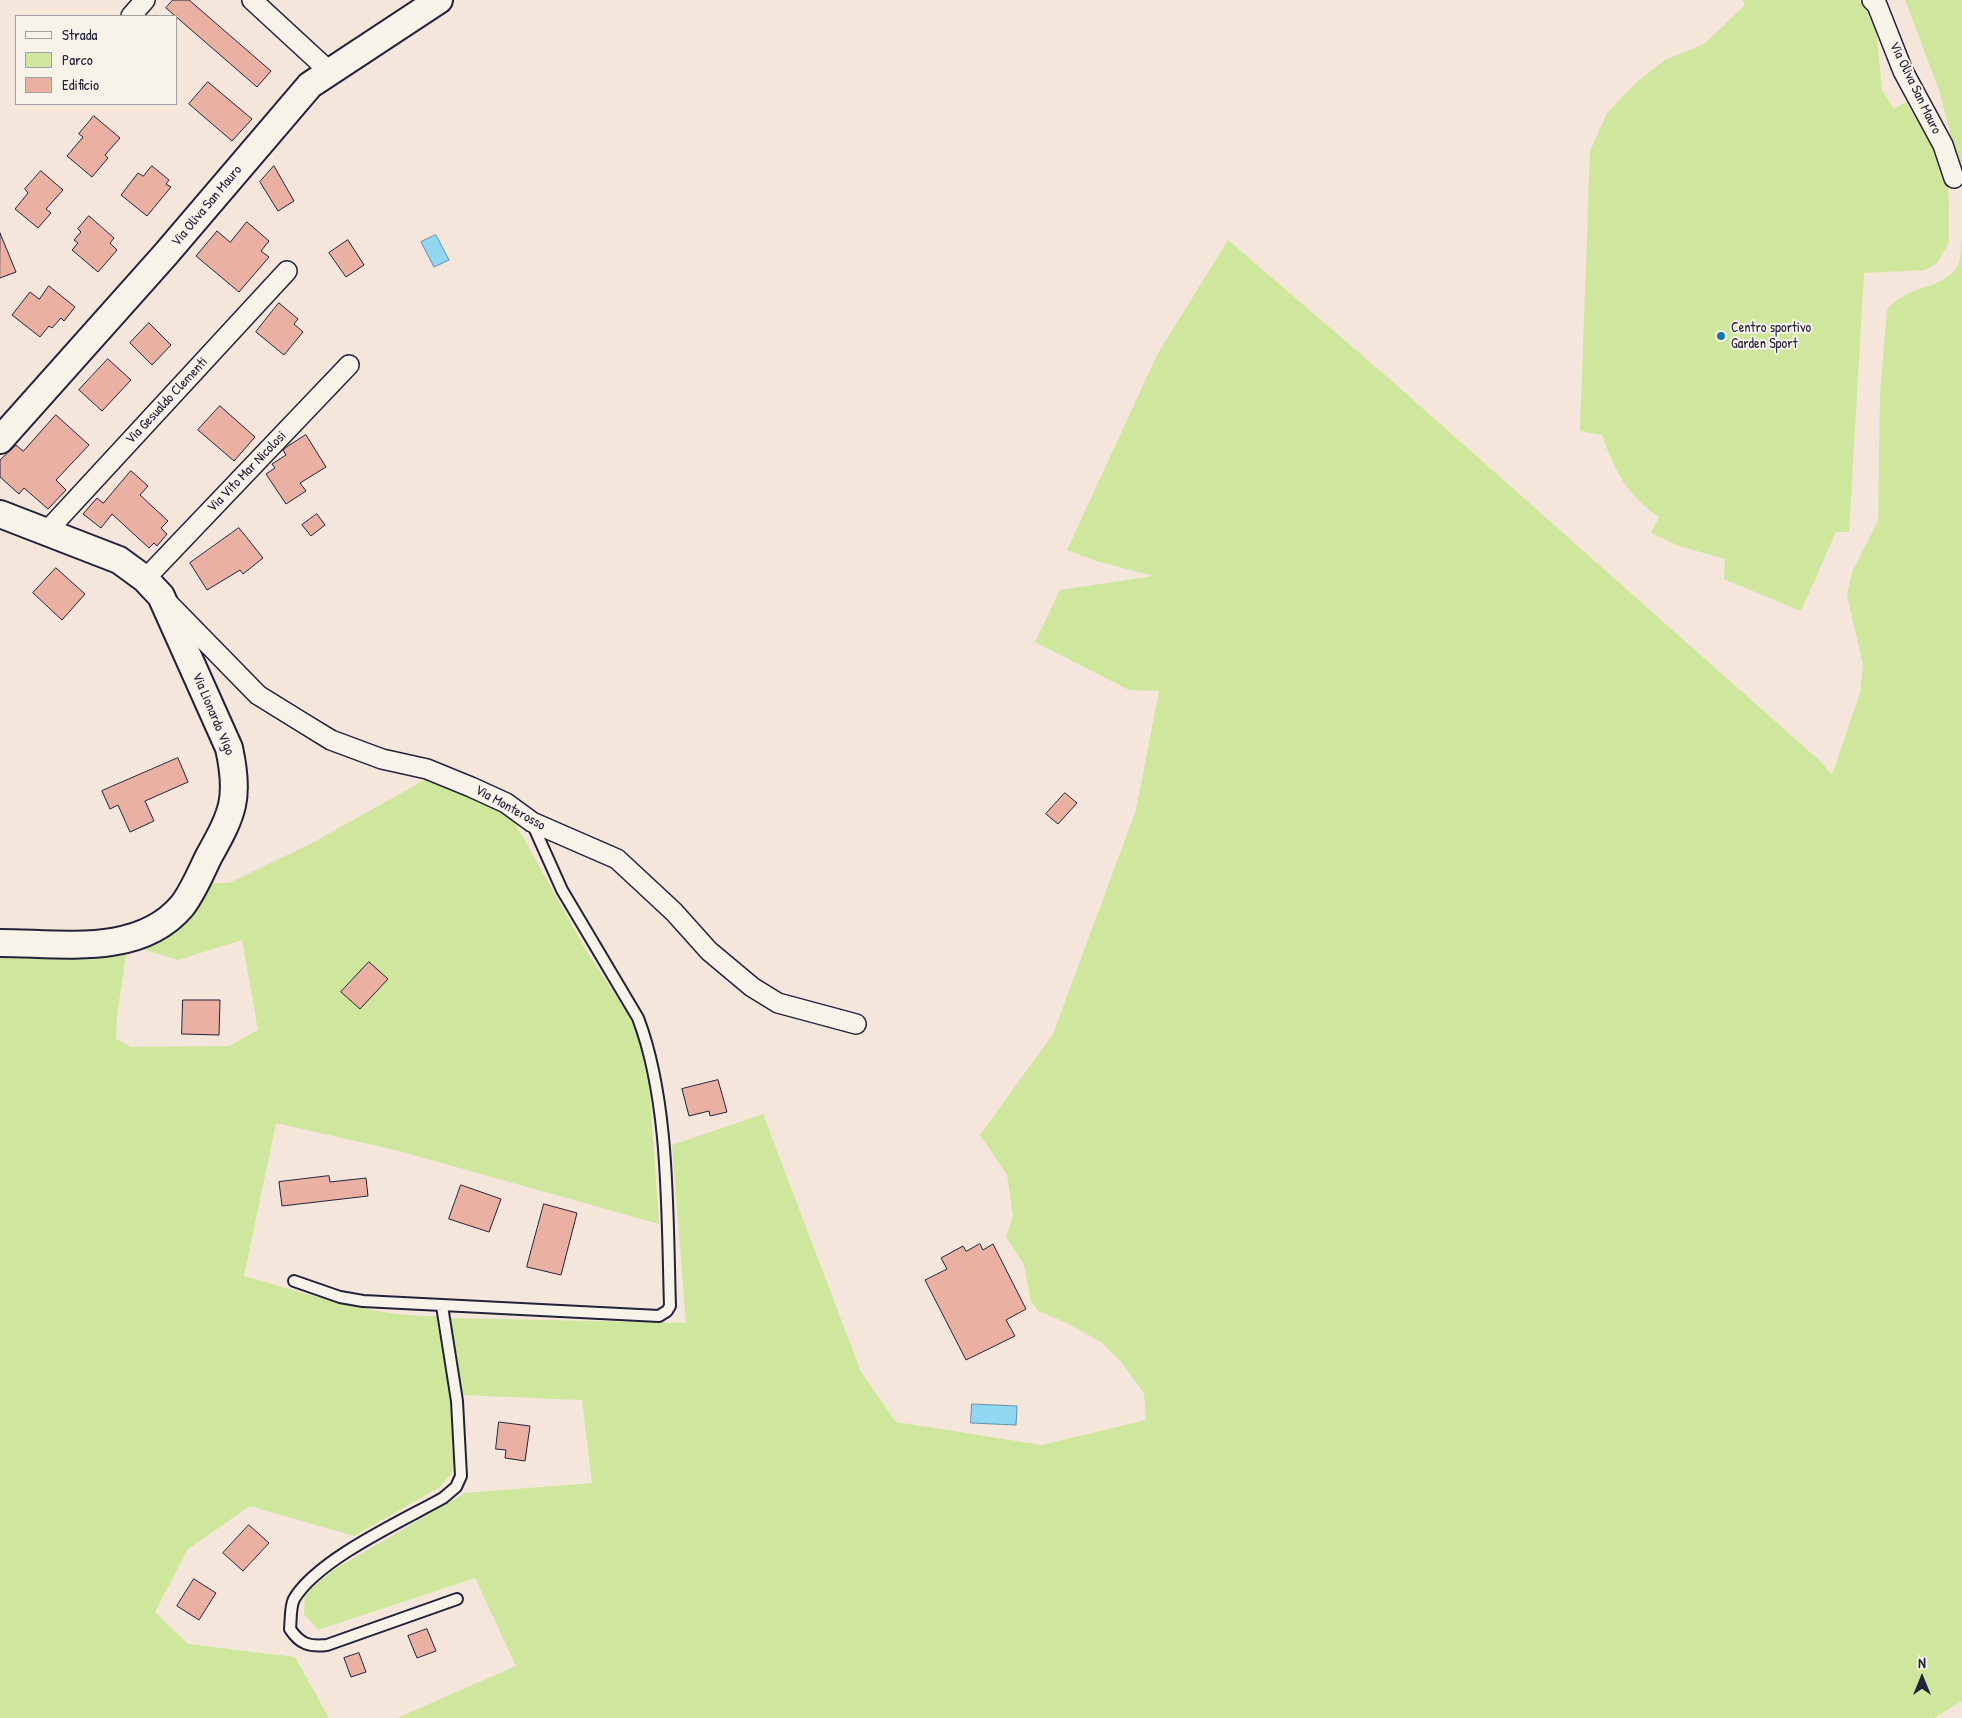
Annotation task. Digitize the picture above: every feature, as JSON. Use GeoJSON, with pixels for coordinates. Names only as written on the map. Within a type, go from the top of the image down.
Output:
{"type":"FeatureCollection","features":[{"type":"Feature","properties":{"kind":"street"},"geometry":{"type":"LineString","coordinates":[[132,15],[145,0]]}},
{"type":"Feature","properties":{"kind":"street"},"geometry":{"type":"LineString","coordinates":[[252,0],[329,71]]}},
{"type":"Feature","properties":{"kind":"street","name":"Via Oliva San Mauro"},"geometry":{"type":"LineString","coordinates":[[0,440],[165,255],[310,84],[439,0]]}},
{"type":"Feature","properties":{"kind":"street","name":"Via Oliva San Mauro"},"geometry":{"type":"LineString","coordinates":[[1872,0],[1877,5],[1903,71],[1943,145],[1954,178]]}},
{"type":"Feature","properties":{"kind":"street","name":"Via Gesualdo Clementi"},"geometry":{"type":"LineString","coordinates":[[48,531],[287,271]]}},
{"type":"Feature","properties":{"kind":"street","name":"Via Vito Mar Nicolosi"},"geometry":{"type":"LineString","coordinates":[[153,588],[349,364]]}},
{"type":"Feature","properties":{"kind":"street","name":"Via Lionardo Vigo"},"geometry":{"type":"LineString","coordinates":[[0,514],[119,560],[153,588],[229,748],[235,774],[234,796],[229,819],[183,905],[161,925],[141,936],[116,943],[0,943]]}},
{"type":"Feature","properties":{"kind":"street","name":"Via Monterosso"},"geometry":{"type":"LineString","coordinates":[[153,588],[258,695],[331,740],[382,759],[427,769],[471,787],[506,802],[532,822],[617,859],[674,912],[709,951],[752,987],[778,1003],[856,1024]]}},
{"type":"Feature","properties":{"kind":"lane"},"geometry":{"type":"LineString","coordinates":[[294,1281],[340,1297],[363,1301],[659,1316],[667,1311],[670,1306],[661,1117],[646,1040],[638,1018],[562,890],[532,822]]}},
{"type":"Feature","properties":{"kind":"lane"},"geometry":{"type":"LineString","coordinates":[[442,1306],[456,1401],[461,1476],[456,1486],[443,1498],[342,1554],[319,1572],[294,1599],[290,1629],[297,1639],[305,1645],[314,1647],[327,1645],[457,1599]]}},
{"type":"Feature","properties":{"kind":"green space","name":"Centro sportivo Garden Sport"},"geometry":{"type":"Polygon","coordinates":[[[1742,0],[1859,0],[1876,27],[1882,90],[1894,109],[1906,102],[1935,149],[1947,180],[1949,242],[1937,263],[1925,270],[1864,273],[1849,532],[1836,532],[1801,611],[1724,579],[1725,559],[1679,546],[1651,533],[1659,517],[1638,500],[1623,482],[1602,435],[1580,431],[1590,151],[1607,113],[1637,82],[1665,60],[1704,44],[1745,5],[1742,0]]]}},
{"type":"Feature","properties":{"kind":"green space"},"geometry":{"type":"Polygon","coordinates":[[[1905,0],[1962,0],[1962,178],[1939,90],[1905,0]]]}},
{"type":"Feature","properties":{"kind":"green space"},"geometry":{"type":"Polygon","coordinates":[[[1962,238],[1962,1701],[1934,1718],[397,1718],[516,1666],[475,1578],[318,1630],[304,1614],[305,1593],[335,1569],[465,1493],[592,1483],[582,1400],[459,1395],[450,1318],[686,1323],[672,1145],[763,1114],[861,1372],[896,1422],[1042,1445],[1146,1420],[1144,1393],[1121,1362],[1101,1342],[1067,1323],[1038,1311],[1031,1302],[1024,1265],[1006,1237],[1013,1216],[1007,1175],[980,1135],[1053,1034],[1136,810],[1159,691],[1129,690],[1035,642],[1060,590],[1154,576],[1096,561],[1067,550],[1157,355],[1228,240],[1385,375],[1820,761],[1832,775],[1860,693],[1863,665],[1847,595],[1852,572],[1878,521],[1880,393],[1887,310],[1904,296],[1935,284],[1952,273],[1959,262],[1962,238]]]}},
{"type":"Feature","properties":{"kind":"green space"},"geometry":{"type":"Polygon","coordinates":[[[430,777],[502,811],[515,823],[587,952],[624,1008],[641,1041],[649,1081],[659,1224],[399,1151],[276,1123],[244,1276],[339,1303],[387,1313],[436,1316],[452,1405],[456,1453],[452,1473],[440,1487],[354,1536],[250,1506],[188,1549],[155,1612],[188,1644],[295,1657],[329,1718],[0,1718],[0,953],[126,953],[117,1016],[116,1039],[131,1047],[229,1046],[258,1030],[242,940],[178,960],[142,949],[170,936],[193,912],[210,883],[229,883],[314,842],[430,777]]]}},
{"type":"Feature","properties":{"kind":"water"},"geometry":{"type":"Polygon","coordinates":[[[436,235],[449,260],[434,267],[421,242],[436,235]]]}},
{"type":"Feature","properties":{"kind":"water"},"geometry":{"type":"Polygon","coordinates":[[[972,1404],[1017,1406],[1016,1425],[971,1423],[972,1404]]]}},
{"type":"Feature","properties":{"kind":"building"},"geometry":{"type":"Polygon","coordinates":[[[173,0],[189,0],[271,71],[257,87],[178,18],[178,15],[174,15],[166,8],[173,0]]]}},
{"type":"Feature","properties":{"kind":"building"},"geometry":{"type":"Polygon","coordinates":[[[208,82],[252,119],[232,141],[189,104],[208,82]]]}},
{"type":"Feature","properties":{"kind":"building"},"geometry":{"type":"Polygon","coordinates":[[[94,116],[120,138],[105,155],[108,158],[92,177],[67,156],[83,137],[79,134],[94,116]]]}},
{"type":"Feature","properties":{"kind":"building"},"geometry":{"type":"Polygon","coordinates":[[[152,166],[169,180],[166,184],[171,187],[147,216],[121,195],[138,173],[143,176],[152,166]]]}},
{"type":"Feature","properties":{"kind":"building"},"geometry":{"type":"Polygon","coordinates":[[[274,166],[294,201],[278,211],[260,182],[274,166]]]}},
{"type":"Feature","properties":{"kind":"building"},"geometry":{"type":"Polygon","coordinates":[[[41,171],[63,190],[46,209],[51,213],[38,228],[15,209],[28,193],[25,189],[41,171]]]}},
{"type":"Feature","properties":{"kind":"building"},"geometry":{"type":"Polygon","coordinates":[[[89,216],[114,238],[110,243],[117,250],[98,272],[72,250],[78,243],[74,240],[81,232],[78,229],[89,216]]]}},
{"type":"Feature","properties":{"kind":"building"},"geometry":{"type":"Polygon","coordinates":[[[247,222],[269,241],[261,251],[269,257],[239,292],[196,256],[217,231],[230,242],[247,222]]]}},
{"type":"Feature","properties":{"kind":"building"},"geometry":{"type":"Polygon","coordinates":[[[0,233],[16,272],[0,278],[0,233]]]}},
{"type":"Feature","properties":{"kind":"building"},"geometry":{"type":"Polygon","coordinates":[[[348,240],[364,265],[346,277],[329,253],[348,240]]]}},
{"type":"Feature","properties":{"kind":"building"},"geometry":{"type":"Polygon","coordinates":[[[49,286],[75,307],[64,321],[61,318],[52,328],[49,326],[40,337],[12,315],[30,292],[39,299],[49,286]]]}},
{"type":"Feature","properties":{"kind":"building"},"geometry":{"type":"Polygon","coordinates":[[[279,303],[298,319],[294,324],[303,332],[284,355],[256,332],[279,303]]]}},
{"type":"Feature","properties":{"kind":"building"},"geometry":{"type":"Polygon","coordinates":[[[149,323],[171,345],[152,365],[130,343],[149,323]]]}},
{"type":"Feature","properties":{"kind":"building"},"geometry":{"type":"Polygon","coordinates":[[[108,359],[131,380],[102,411],[79,390],[108,359]]]}},
{"type":"Feature","properties":{"kind":"building"},"geometry":{"type":"Polygon","coordinates":[[[220,406],[255,437],[234,461],[198,430],[220,406]]]}},
{"type":"Feature","properties":{"kind":"building"},"geometry":{"type":"Polygon","coordinates":[[[56,415],[89,445],[56,480],[66,490],[48,509],[24,488],[19,494],[0,477],[0,460],[16,445],[23,451],[56,415]]]}},
{"type":"Feature","properties":{"kind":"building"},"geometry":{"type":"Polygon","coordinates":[[[306,435],[326,467],[300,483],[306,491],[286,504],[266,474],[275,468],[272,464],[286,455],[283,450],[306,435]]]}},
{"type":"Feature","properties":{"kind":"building"},"geometry":{"type":"Polygon","coordinates":[[[131,471],[148,486],[140,495],[168,521],[161,528],[167,534],[157,546],[154,543],[149,548],[112,514],[101,528],[83,514],[97,498],[103,503],[131,471]]]}},
{"type":"Feature","properties":{"kind":"building"},"geometry":{"type":"Polygon","coordinates":[[[317,514],[325,525],[311,536],[302,525],[317,514]]]}},
{"type":"Feature","properties":{"kind":"building"},"geometry":{"type":"Polygon","coordinates":[[[239,528],[263,558],[243,574],[240,570],[207,590],[190,563],[239,528]]]}},
{"type":"Feature","properties":{"kind":"building"},"geometry":{"type":"Polygon","coordinates":[[[56,568],[85,594],[62,620],[33,593],[56,568]]]}},
{"type":"Feature","properties":{"kind":"building"},"geometry":{"type":"Polygon","coordinates":[[[178,758],[188,782],[145,801],[154,821],[130,832],[118,805],[110,809],[102,791],[178,758]]]}},
{"type":"Feature","properties":{"kind":"building"},"geometry":{"type":"Polygon","coordinates":[[[1065,793],[1077,803],[1058,824],[1046,814],[1065,793]]]}},
{"type":"Feature","properties":{"kind":"building"},"geometry":{"type":"Polygon","coordinates":[[[369,962],[388,979],[360,1009],[341,992],[369,962]]]}},
{"type":"Feature","properties":{"kind":"building"},"geometry":{"type":"Polygon","coordinates":[[[183,1000],[220,1000],[219,1035],[182,1034],[183,1000]]]}},
{"type":"Feature","properties":{"kind":"building"},"geometry":{"type":"Polygon","coordinates":[[[718,1080],[727,1112],[710,1116],[709,1111],[689,1116],[682,1089],[718,1080]]]}},
{"type":"Feature","properties":{"kind":"building"},"geometry":{"type":"Polygon","coordinates":[[[329,1176],[330,1182],[366,1178],[368,1196],[282,1206],[279,1182],[329,1176]]]}},
{"type":"Feature","properties":{"kind":"building"},"geometry":{"type":"Polygon","coordinates":[[[461,1185],[501,1199],[489,1232],[449,1219],[461,1185]]]}},
{"type":"Feature","properties":{"kind":"building"},"geometry":{"type":"Polygon","coordinates":[[[544,1204],[577,1213],[561,1275],[527,1267],[544,1204]]]}},
{"type":"Feature","properties":{"kind":"building"},"geometry":{"type":"Polygon","coordinates":[[[980,1244],[983,1250],[993,1244],[1026,1309],[1006,1320],[1015,1336],[966,1360],[925,1280],[947,1269],[941,1258],[963,1246],[966,1251],[980,1244]]]}},
{"type":"Feature","properties":{"kind":"building"},"geometry":{"type":"Polygon","coordinates":[[[499,1422],[530,1426],[525,1461],[505,1458],[506,1450],[496,1449],[499,1422]]]}},
{"type":"Feature","properties":{"kind":"building"},"geometry":{"type":"Polygon","coordinates":[[[249,1525],[269,1543],[243,1571],[223,1553],[249,1525]]]}},
{"type":"Feature","properties":{"kind":"building"},"geometry":{"type":"Polygon","coordinates":[[[194,1579],[216,1593],[199,1620],[177,1606],[194,1579]]]}},
{"type":"Feature","properties":{"kind":"building"},"geometry":{"type":"Polygon","coordinates":[[[427,1629],[436,1651],[417,1658],[408,1636],[427,1629]]]}},
{"type":"Feature","properties":{"kind":"building"},"geometry":{"type":"Polygon","coordinates":[[[359,1653],[366,1672],[351,1677],[344,1658],[359,1653]]]}},
{"type":"Feature","properties":{"kind":"place","name":"Centro sportivo Garden Sport"},"geometry":{"type":"Point","coordinates":[1721,336]}}]}
